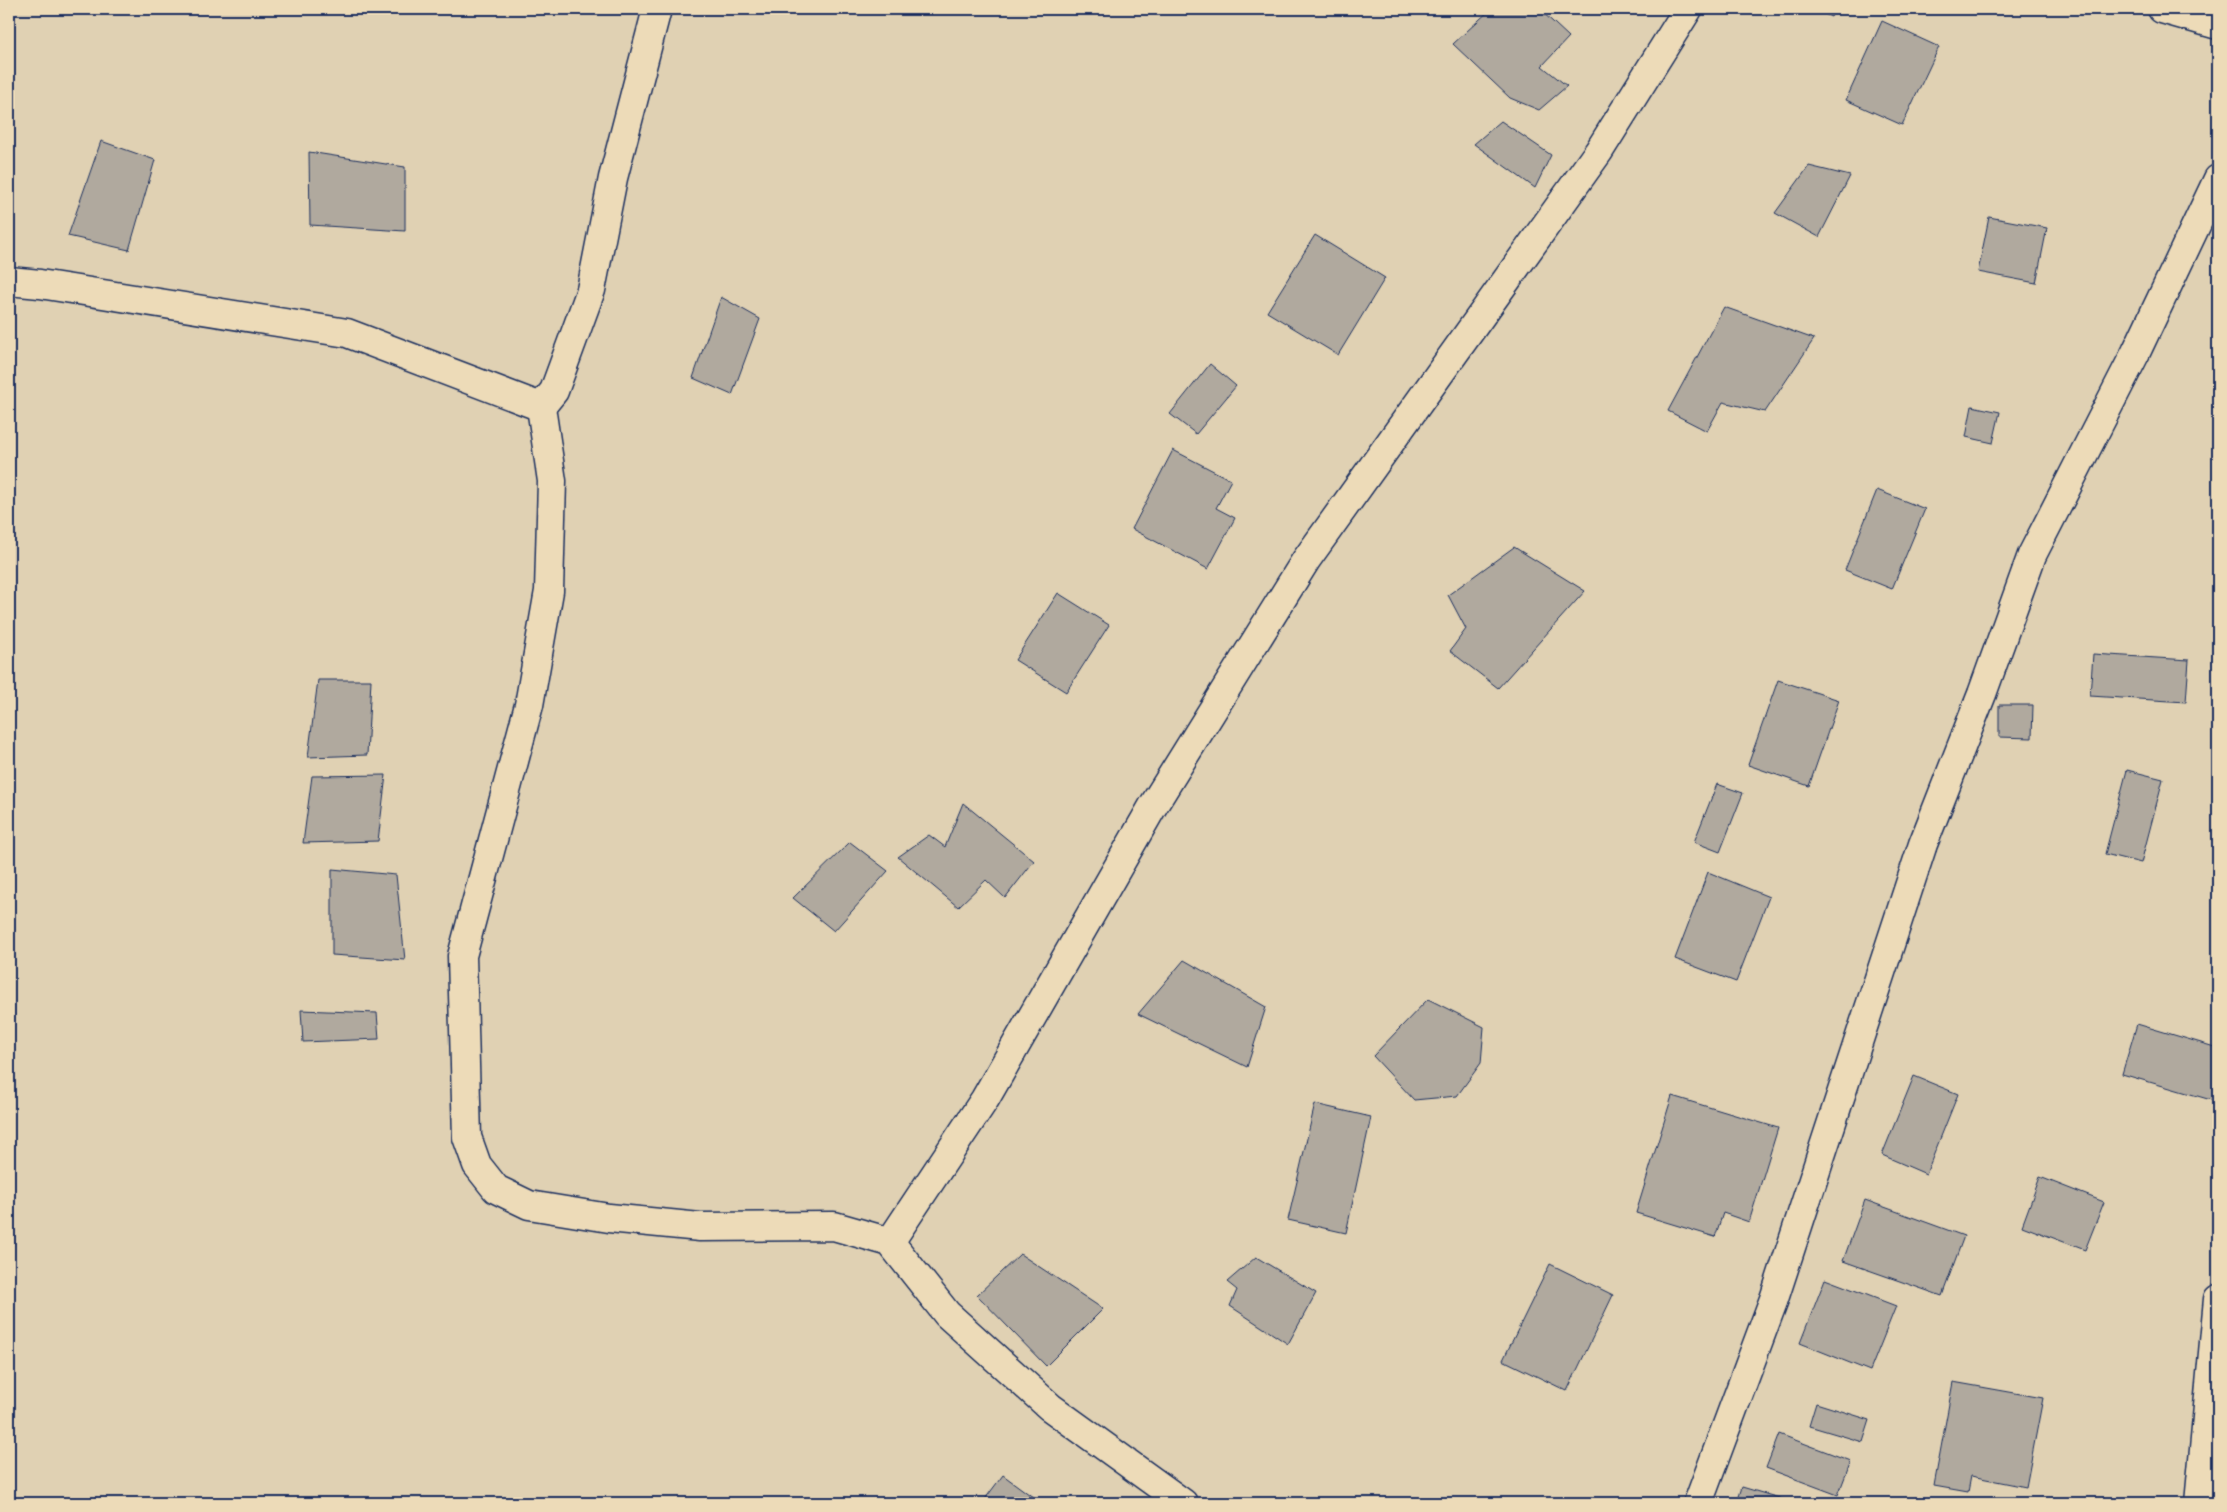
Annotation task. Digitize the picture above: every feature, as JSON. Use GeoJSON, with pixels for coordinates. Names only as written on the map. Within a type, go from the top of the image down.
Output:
{"type":"FeatureCollection","features":[{"type":"Feature","properties":{"kind":"street"},"geometry":{"type":"LineString","coordinates":[[657,9],[612,178],[591,290],[554,391],[541,407],[552,481],[549,591],[529,705],[462,956],[467,1137],[477,1165],[496,1190],[529,1205],[610,1218],[700,1226],[834,1226],[890,1242],[947,1314],[1050,1407],[1182,1503]]}},
{"type":"Feature","properties":{"kind":"street"},"geometry":{"type":"LineString","coordinates":[[890,1242],[984,1099],[1153,806],[1306,560],[1599,151],[1688,9]]}},
{"type":"Feature","properties":{"kind":"street"},"geometry":{"type":"LineString","coordinates":[[2162,9],[2218,25]]}},
{"type":"Feature","properties":{"kind":"street"},"geometry":{"type":"LineString","coordinates":[[1698,1503],[1774,1300],[1922,844],[1982,694],[2032,555],[2136,352],[2218,179]]}},
{"type":"Feature","properties":{"kind":"street"},"geometry":{"type":"LineString","coordinates":[[9,282],[40,284],[348,333],[541,407]]}},
{"type":"Feature","properties":{"kind":"street"},"geometry":{"type":"LineString","coordinates":[[2199,1503],[2218,1299]]}},
{"type":"Feature","properties":{"kind":"building"},"geometry":{"type":"Polygon","coordinates":[[[1491,9],[1539,9],[1569,37],[1542,66],[1567,86],[1539,110],[1510,98],[1453,44],[1491,9]]]}},
{"type":"Feature","properties":{"kind":"building"},"geometry":{"type":"Polygon","coordinates":[[[1814,9],[1835,9],[1831,17],[1814,9]]]}},
{"type":"Feature","properties":{"kind":"building"},"geometry":{"type":"Polygon","coordinates":[[[1882,21],[1939,47],[1902,125],[1846,100],[1882,21]]]}},
{"type":"Feature","properties":{"kind":"building"},"geometry":{"type":"Polygon","coordinates":[[[1501,121],[1551,155],[1535,188],[1474,144],[1501,121]]]}},
{"type":"Feature","properties":{"kind":"building"},"geometry":{"type":"Polygon","coordinates":[[[101,141],[155,160],[129,250],[68,236],[101,141]]]}},
{"type":"Feature","properties":{"kind":"building"},"geometry":{"type":"Polygon","coordinates":[[[309,152],[405,167],[405,231],[310,225],[309,152]]]}},
{"type":"Feature","properties":{"kind":"building"},"geometry":{"type":"Polygon","coordinates":[[[1809,166],[1850,176],[1819,237],[1775,213],[1809,166]]]}},
{"type":"Feature","properties":{"kind":"building"},"geometry":{"type":"Polygon","coordinates":[[[1989,217],[2047,228],[2036,283],[1978,272],[1989,217]]]}},
{"type":"Feature","properties":{"kind":"building"},"geometry":{"type":"Polygon","coordinates":[[[1315,235],[1385,278],[1338,355],[1267,312],[1315,235]]]}},
{"type":"Feature","properties":{"kind":"building"},"geometry":{"type":"Polygon","coordinates":[[[721,297],[760,319],[732,395],[693,378],[721,297]]]}},
{"type":"Feature","properties":{"kind":"building"},"geometry":{"type":"Polygon","coordinates":[[[1724,307],[1814,339],[1765,412],[1723,402],[1707,431],[1668,411],[1724,307]]]}},
{"type":"Feature","properties":{"kind":"building"},"geometry":{"type":"Polygon","coordinates":[[[1210,364],[1236,386],[1196,434],[1170,414],[1210,364]]]}},
{"type":"Feature","properties":{"kind":"building"},"geometry":{"type":"Polygon","coordinates":[[[1972,406],[2000,412],[1993,443],[1966,437],[1972,406]]]}},
{"type":"Feature","properties":{"kind":"building"},"geometry":{"type":"Polygon","coordinates":[[[1173,450],[1231,480],[1216,508],[1235,518],[1208,569],[1132,529],[1173,450]]]}},
{"type":"Feature","properties":{"kind":"building"},"geometry":{"type":"Polygon","coordinates":[[[1877,490],[1925,509],[1892,589],[1845,570],[1877,490]]]}},
{"type":"Feature","properties":{"kind":"building"},"geometry":{"type":"Polygon","coordinates":[[[1514,547],[1585,591],[1498,688],[1450,651],[1466,629],[1448,595],[1514,547]]]}},
{"type":"Feature","properties":{"kind":"building"},"geometry":{"type":"Polygon","coordinates":[[[1058,593],[1109,625],[1066,692],[1015,660],[1058,593]]]}},
{"type":"Feature","properties":{"kind":"building"},"geometry":{"type":"Polygon","coordinates":[[[2093,654],[2189,660],[2186,702],[2090,696],[2093,654]]]}},
{"type":"Feature","properties":{"kind":"building"},"geometry":{"type":"Polygon","coordinates":[[[318,680],[371,680],[367,755],[308,757],[318,680]]]}},
{"type":"Feature","properties":{"kind":"building"},"geometry":{"type":"Polygon","coordinates":[[[1778,680],[1839,700],[1809,786],[1748,765],[1778,680]]]}},
{"type":"Feature","properties":{"kind":"building"},"geometry":{"type":"Polygon","coordinates":[[[1999,705],[2033,705],[2032,738],[1999,737],[1999,705]]]}},
{"type":"Feature","properties":{"kind":"building"},"geometry":{"type":"Polygon","coordinates":[[[2127,770],[2163,779],[2141,863],[2105,854],[2127,770]]]}},
{"type":"Feature","properties":{"kind":"building"},"geometry":{"type":"Polygon","coordinates":[[[386,775],[378,841],[303,843],[312,776],[386,775]]]}},
{"type":"Feature","properties":{"kind":"building"},"geometry":{"type":"Polygon","coordinates":[[[1717,784],[1743,793],[1720,852],[1694,842],[1717,784]]]}},
{"type":"Feature","properties":{"kind":"building"},"geometry":{"type":"Polygon","coordinates":[[[963,803],[1034,861],[1005,898],[986,880],[958,907],[898,857],[929,835],[945,847],[963,803]]]}},
{"type":"Feature","properties":{"kind":"building"},"geometry":{"type":"Polygon","coordinates":[[[850,842],[888,871],[834,931],[793,898],[850,842]]]}},
{"type":"Feature","properties":{"kind":"building"},"geometry":{"type":"Polygon","coordinates":[[[332,869],[396,875],[405,960],[332,955],[332,869]]]}},
{"type":"Feature","properties":{"kind":"building"},"geometry":{"type":"Polygon","coordinates":[[[1708,872],[1769,897],[1736,982],[1675,959],[1708,872]]]}},
{"type":"Feature","properties":{"kind":"building"},"geometry":{"type":"Polygon","coordinates":[[[1184,960],[1266,1007],[1247,1067],[1138,1014],[1184,960]]]}},
{"type":"Feature","properties":{"kind":"building"},"geometry":{"type":"Polygon","coordinates":[[[1428,999],[1484,1027],[1481,1063],[1457,1096],[1414,1100],[1373,1056],[1428,999]]]}},
{"type":"Feature","properties":{"kind":"building"},"geometry":{"type":"Polygon","coordinates":[[[301,1010],[377,1013],[379,1039],[303,1042],[301,1010]]]}},
{"type":"Feature","properties":{"kind":"building"},"geometry":{"type":"Polygon","coordinates":[[[2137,1024],[2218,1048],[2218,1102],[2122,1074],[2137,1024]]]}},
{"type":"Feature","properties":{"kind":"building"},"geometry":{"type":"Polygon","coordinates":[[[1914,1076],[1958,1094],[1926,1174],[1882,1155],[1914,1076]]]}},
{"type":"Feature","properties":{"kind":"building"},"geometry":{"type":"Polygon","coordinates":[[[1672,1096],[1778,1128],[1749,1222],[1723,1213],[1715,1237],[1636,1213],[1672,1096]]]}},
{"type":"Feature","properties":{"kind":"building"},"geometry":{"type":"Polygon","coordinates":[[[1315,1104],[1371,1117],[1346,1233],[1288,1220],[1315,1104]]]}},
{"type":"Feature","properties":{"kind":"building"},"geometry":{"type":"Polygon","coordinates":[[[2040,1177],[2104,1202],[2085,1250],[2022,1226],[2040,1177]]]}},
{"type":"Feature","properties":{"kind":"building"},"geometry":{"type":"Polygon","coordinates":[[[1865,1200],[1964,1236],[1942,1296],[1843,1261],[1865,1200]]]}},
{"type":"Feature","properties":{"kind":"building"},"geometry":{"type":"Polygon","coordinates":[[[1020,1254],[1103,1309],[1046,1366],[977,1295],[1020,1254]]]}},
{"type":"Feature","properties":{"kind":"building"},"geometry":{"type":"Polygon","coordinates":[[[1256,1257],[1316,1293],[1288,1344],[1230,1306],[1237,1290],[1227,1282],[1256,1257]]]}},
{"type":"Feature","properties":{"kind":"building"},"geometry":{"type":"Polygon","coordinates":[[[1550,1264],[1613,1295],[1567,1391],[1503,1360],[1550,1264]]]}},
{"type":"Feature","properties":{"kind":"building"},"geometry":{"type":"Polygon","coordinates":[[[1825,1279],[1896,1306],[1870,1371],[1800,1343],[1825,1279]]]}},
{"type":"Feature","properties":{"kind":"building"},"geometry":{"type":"Polygon","coordinates":[[[1953,1382],[2043,1398],[2026,1487],[1971,1476],[1968,1492],[1934,1486],[1953,1382]]]}},
{"type":"Feature","properties":{"kind":"building"},"geometry":{"type":"Polygon","coordinates":[[[1816,1403],[1870,1420],[1863,1442],[1809,1426],[1816,1403]]]}},
{"type":"Feature","properties":{"kind":"building"},"geometry":{"type":"Polygon","coordinates":[[[1779,1434],[1851,1461],[1838,1495],[1766,1468],[1779,1434]]]}},
{"type":"Feature","properties":{"kind":"building"},"geometry":{"type":"Polygon","coordinates":[[[1003,1475],[1041,1503],[982,1503],[1003,1475]]]}},
{"type":"Feature","properties":{"kind":"building"},"geometry":{"type":"Polygon","coordinates":[[[1742,1487],[1796,1503],[1737,1503],[1742,1487]]]}}]}
